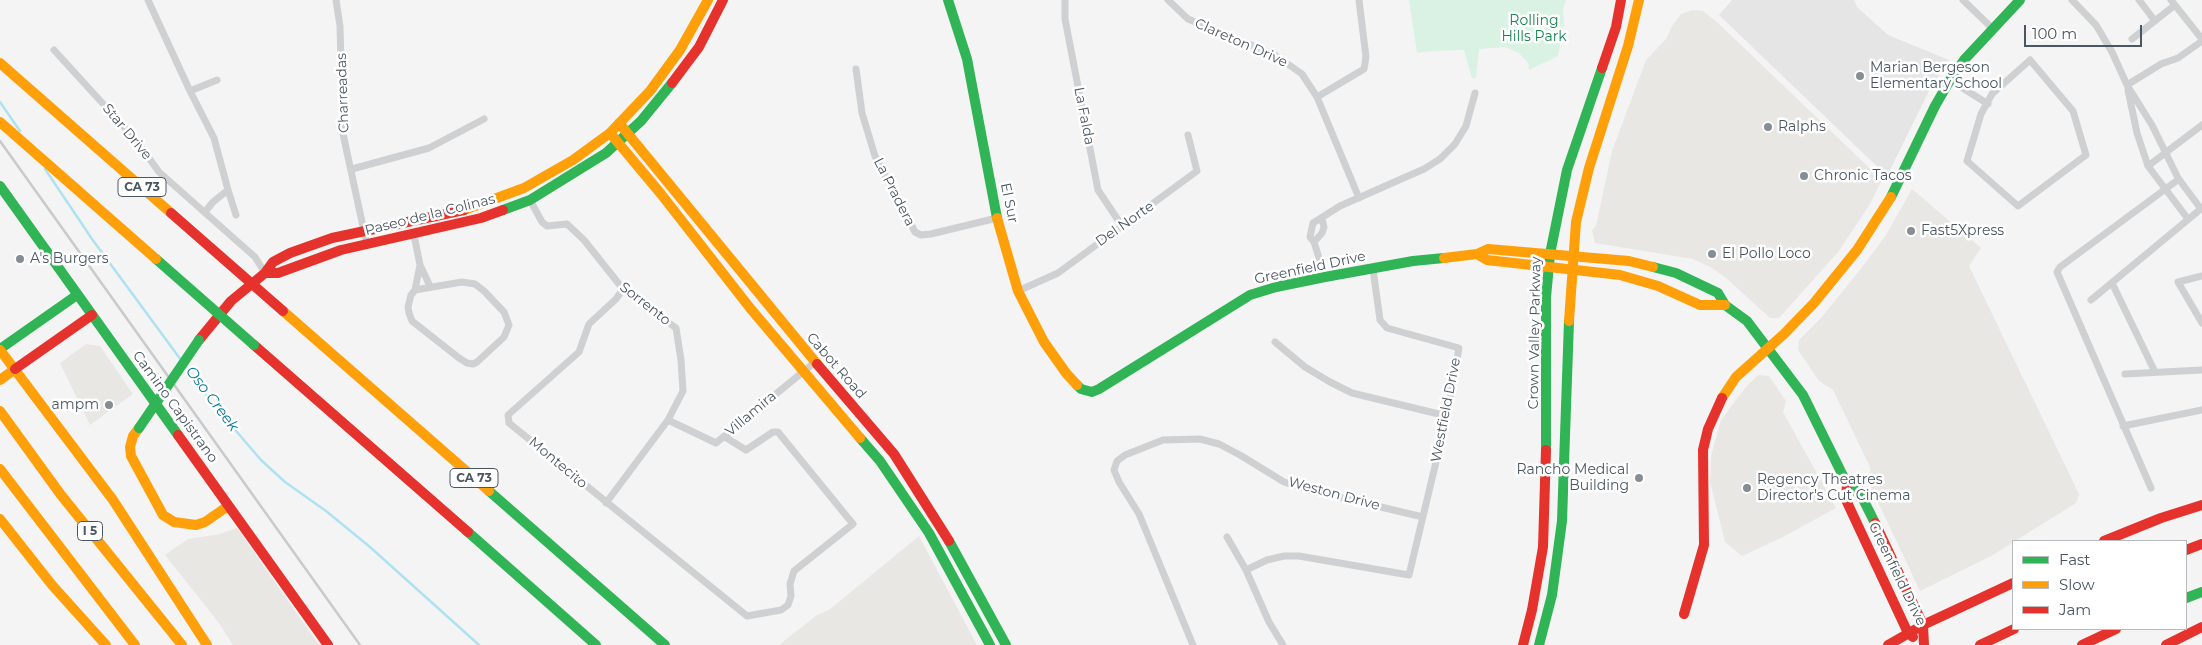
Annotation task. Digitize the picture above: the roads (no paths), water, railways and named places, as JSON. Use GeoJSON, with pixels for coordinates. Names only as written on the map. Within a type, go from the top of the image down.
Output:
{"type":"FeatureCollection","features":[{"type":"Feature","properties":{"kind":"main road","name":"Paseo de la Colinas"},"geometry":{"type":"LineString","coordinates":[[228,506],[205,522],[196,525],[174,522],[163,515],[131,456],[130,447],[133,436],[199,340],[231,301],[265,273],[272,262],[290,253],[332,238],[462,211],[509,194],[550,174],[610,133],[666,70],[692,30],[708,0]]}},
{"type":"Feature","properties":{"kind":"main road","name":"Paseo de la Colinas"},"geometry":{"type":"LineString","coordinates":[[265,273],[278,273],[318,256],[481,218],[530,200],[584,168],[641,121],[686,67],[724,0]]}},
{"type":"Feature","properties":{"kind":"main road","name":"El Sur"},"geometry":{"type":"LineString","coordinates":[[948,0],[967,59],[997,218],[1018,291],[1044,342],[1076,386],[1086,392]]}},
{"type":"Feature","properties":{"kind":"main road","name":"Crown Valley Parkway"},"geometry":{"type":"LineString","coordinates":[[1523,645],[1534,601],[1543,546],[1546,460],[1546,297],[1550,254],[1566,170],[1608,53],[1616,28],[1621,0]]}},
{"type":"Feature","properties":{"kind":"main road"},"geometry":{"type":"LineString","coordinates":[[1539,645],[1552,595],[1562,521],[1571,268],[1576,222],[1588,168],[1628,46],[1639,0]]}},
{"type":"Feature","properties":{"kind":"main road"},"geometry":{"type":"LineString","coordinates":[[1684,614],[1704,545],[1703,450],[1708,429],[1725,391],[1736,377],[1769,348],[1814,303],[1835,278],[1881,215],[1950,80],[1964,60],[1992,28],[2020,0]]}},
{"type":"Feature","properties":{"kind":"main road","name":"CA 73"},"geometry":{"type":"LineString","coordinates":[[0,63],[665,645]]}},
{"type":"Feature","properties":{"kind":"main road"},"geometry":{"type":"LineString","coordinates":[[0,122],[596,645]]}},
{"type":"Feature","properties":{"kind":"main road","name":"Cabot Road"},"geometry":{"type":"LineString","coordinates":[[619,123],[753,289],[894,454],[921,493],[1006,645]]}},
{"type":"Feature","properties":{"kind":"main road","name":"Cabot Road"},"geometry":{"type":"LineString","coordinates":[[610,133],[661,194],[750,308],[880,461],[907,498],[990,645]]}},
{"type":"Feature","properties":{"kind":"main road","name":"Camino Capistrano"},"geometry":{"type":"LineString","coordinates":[[0,186],[328,645]]}},
{"type":"Feature","properties":{"kind":"main road"},"geometry":{"type":"LineString","coordinates":[[414,235],[425,226],[462,211]]}},
{"type":"Feature","properties":{"kind":"main road","name":"Greenfield Drive"},"geometry":{"type":"LineString","coordinates":[[1086,392],[1098,389],[1250,295],[1276,287],[1325,277],[1413,261],[1477,254],[1488,249],[1629,261],[1676,273],[1718,293],[1725,304],[1747,321],[1803,395],[1848,484],[1861,494],[1923,625],[1923,644]]}},
{"type":"Feature","properties":{"kind":"main road","name":"Greenfield Drive"},"geometry":{"type":"LineString","coordinates":[[1477,254],[1487,260],[1620,275],[1664,288],[1700,305],[1725,304]]}},
{"type":"Feature","properties":{"kind":"main road"},"geometry":{"type":"LineString","coordinates":[[77,294],[0,349],[113,500],[207,645]]}},
{"type":"Feature","properties":{"kind":"main road"},"geometry":{"type":"LineString","coordinates":[[0,380],[92,315]]}},
{"type":"Feature","properties":{"kind":"main road","name":"I 5"},"geometry":{"type":"LineString","coordinates":[[1,412],[61,495],[182,645]]}},
{"type":"Feature","properties":{"kind":"main road","name":"I 5"},"geometry":{"type":"LineString","coordinates":[[0,469],[134,645]]}},
{"type":"Feature","properties":{"kind":"main road","name":"Greenfield Drive"},"geometry":{"type":"LineString","coordinates":[[1848,484],[1846,500],[1908,633],[1923,644]]}},
{"type":"Feature","properties":{"kind":"main road"},"geometry":{"type":"LineString","coordinates":[[2106,540],[2161,518],[2202,505]]}},
{"type":"Feature","properties":{"kind":"main road"},"geometry":{"type":"LineString","coordinates":[[0,519],[52,585],[106,645]]}},
{"type":"Feature","properties":{"kind":"main road"},"geometry":{"type":"LineString","coordinates":[[2187,550],[2202,544]]}},
{"type":"Feature","properties":{"kind":"main road"},"geometry":{"type":"LineString","coordinates":[[1888,645],[1923,625],[2012,583]]}},
{"type":"Feature","properties":{"kind":"main road"},"geometry":{"type":"LineString","coordinates":[[2187,598],[2202,592]]}},
{"type":"Feature","properties":{"kind":"main road"},"geometry":{"type":"LineString","coordinates":[[2166,645],[2202,627]]}},
{"type":"Feature","properties":{"kind":"main road"},"geometry":{"type":"LineString","coordinates":[[1980,645],[2012,630]]}},
{"type":"Feature","properties":{"kind":"main road"},"geometry":{"type":"LineString","coordinates":[[2082,645],[2114,630]]}},
{"type":"Feature","properties":{"kind":"street"},"geometry":{"type":"LineString","coordinates":[[148,0],[214,138],[236,215]]}},
{"type":"Feature","properties":{"kind":"street","name":"Charreadas"},"geometry":{"type":"LineString","coordinates":[[336,0],[340,26],[343,134],[367,245]]}},
{"type":"Feature","properties":{"kind":"street","name":"La Falda"},"geometry":{"type":"LineString","coordinates":[[1065,0],[1065,19],[1098,190],[1122,226]]}},
{"type":"Feature","properties":{"kind":"street","name":"Clareton Drive"},"geometry":{"type":"LineString","coordinates":[[1168,0],[1176,10],[1195,22],[1275,55],[1292,65],[1302,74],[1317,97],[1359,198]]}},
{"type":"Feature","properties":{"kind":"street"},"geometry":{"type":"LineString","coordinates":[[1317,97],[1364,69],[1366,57],[1359,0]]}},
{"type":"Feature","properties":{"kind":"street"},"geometry":{"type":"LineString","coordinates":[[1963,0],[1992,28]]}},
{"type":"Feature","properties":{"kind":"street"},"geometry":{"type":"LineString","coordinates":[[2072,0],[2096,25],[2112,52],[2127,85],[2152,125],[2179,179],[2202,208],[2091,300]]}},
{"type":"Feature","properties":{"kind":"street"},"geometry":{"type":"LineString","coordinates":[[2139,0],[2155,21]]}},
{"type":"Feature","properties":{"kind":"street"},"geometry":{"type":"LineString","coordinates":[[2127,85],[2160,64],[2178,58],[2202,40],[2173,3],[2155,21],[2132,39]]}},
{"type":"Feature","properties":{"kind":"street","name":"Star Drive"},"geometry":{"type":"LineString","coordinates":[[54,50],[136,140],[159,172],[255,256],[265,273]]}},
{"type":"Feature","properties":{"kind":"street"},"geometry":{"type":"LineString","coordinates":[[2030,60],[2073,111],[2086,155],[2018,206],[1967,161],[1981,114],[1988,104],[1992,94],[2030,60]]}},
{"type":"Feature","properties":{"kind":"street","name":"La Pradera"},"geometry":{"type":"LineString","coordinates":[[856,68],[862,113],[875,156],[915,232],[921,235],[931,234],[997,218]]}},
{"type":"Feature","properties":{"kind":"street"},"geometry":{"type":"LineString","coordinates":[[190,91],[217,80]]}},
{"type":"Feature","properties":{"kind":"street"},"geometry":{"type":"LineString","coordinates":[[1950,80],[1988,104]]}},
{"type":"Feature","properties":{"kind":"street"},"geometry":{"type":"LineString","coordinates":[[2127,85],[2137,133],[2148,166],[2188,219]]}},
{"type":"Feature","properties":{"kind":"street"},"geometry":{"type":"LineString","coordinates":[[1325,277],[1314,242],[1310,237],[1310,230],[1314,223],[1340,206],[1440,159],[1455,144],[1466,126],[1474,93]]}},
{"type":"Feature","properties":{"kind":"street"},"geometry":{"type":"LineString","coordinates":[[352,169],[429,148],[484,119]]}},
{"type":"Feature","properties":{"kind":"street"},"geometry":{"type":"LineString","coordinates":[[2148,166],[2202,125]]}},
{"type":"Feature","properties":{"kind":"street","name":"Del Norte"},"geometry":{"type":"LineString","coordinates":[[1018,291],[1058,273],[1197,172],[1188,135]]}},
{"type":"Feature","properties":{"kind":"street"},"geometry":{"type":"LineString","coordinates":[[2151,488],[2057,272],[2060,267],[2179,179]]}},
{"type":"Feature","properties":{"kind":"street"},"geometry":{"type":"LineString","coordinates":[[205,212],[213,202],[228,190]]}},
{"type":"Feature","properties":{"kind":"street","name":"Sorrento"},"geometry":{"type":"LineString","coordinates":[[530,200],[542,222],[547,226],[567,224],[584,240],[623,289],[676,328],[684,391],[668,420]]}},
{"type":"Feature","properties":{"kind":"street"},"geometry":{"type":"LineString","coordinates":[[1314,242],[1322,233],[1324,227],[1322,219]]}},
{"type":"Feature","properties":{"kind":"street"},"geometry":{"type":"LineString","coordinates":[[414,235],[420,265],[430,286]]}},
{"type":"Feature","properties":{"kind":"street"},"geometry":{"type":"LineString","coordinates":[[415,290],[462,282],[478,286],[506,316],[509,325],[507,333],[477,362],[470,364],[462,361],[410,318],[408,306],[411,295],[415,290],[420,265]]}},
{"type":"Feature","properties":{"kind":"street","name":"Westfield Drive"},"geometry":{"type":"LineString","coordinates":[[1246,570],[1267,560],[1284,556],[1299,556],[1409,575],[1447,416],[1459,348],[1387,328],[1380,320],[1373,269]]}},
{"type":"Feature","properties":{"kind":"street"},"geometry":{"type":"LineString","coordinates":[[2202,276],[2178,282],[2202,323]]}},
{"type":"Feature","properties":{"kind":"street"},"geometry":{"type":"LineString","coordinates":[[2112,283],[2155,372]]}},
{"type":"Feature","properties":{"kind":"street","name":"Montecito"},"geometry":{"type":"LineString","coordinates":[[623,289],[589,324],[579,352],[508,415],[509,423],[747,616],[781,610],[788,605],[791,596],[790,584],[794,572],[852,524],[778,432],[773,432],[746,450],[725,437]]}},
{"type":"Feature","properties":{"kind":"street"},"geometry":{"type":"LineString","coordinates":[[1275,342],[1305,367],[1352,393],[1447,416]]}},
{"type":"Feature","properties":{"kind":"street","name":"Villamira"},"geometry":{"type":"LineString","coordinates":[[668,420],[716,444],[815,362]]}},
{"type":"Feature","properties":{"kind":"street"},"geometry":{"type":"LineString","coordinates":[[2125,374],[2202,370]]}},
{"type":"Feature","properties":{"kind":"street"},"geometry":{"type":"LineString","coordinates":[[2123,426],[2202,410]]}},
{"type":"Feature","properties":{"kind":"street"},"geometry":{"type":"LineString","coordinates":[[606,503],[668,420]]}},
{"type":"Feature","properties":{"kind":"street","name":"Weston Drive"},"geometry":{"type":"LineString","coordinates":[[1193,645],[1140,514],[1114,470],[1118,461],[1125,455],[1162,440],[1200,439],[1219,444],[1284,482],[1423,517]]}},
{"type":"Feature","properties":{"kind":"street"},"geometry":{"type":"LineString","coordinates":[[1227,537],[1246,570],[1269,622],[1283,645]]}},
{"type":"Feature","properties":{"kind":"waterway","name":"Oso Creek"},"geometry":{"type":"LineString","coordinates":[[0,102],[20,131]]}},
{"type":"Feature","properties":{"kind":"waterway","name":"Oso Creek"},"geometry":{"type":"LineString","coordinates":[[45,169],[92,239],[181,360]]}},
{"type":"Feature","properties":{"kind":"waterway","name":"Oso Creek"},"geometry":{"type":"LineString","coordinates":[[186,367],[213,404],[261,460],[285,482],[326,511],[370,547],[479,645]]}},
{"type":"Feature","properties":{"kind":"railway"},"geometry":{"type":"LineString","coordinates":[[0,141],[360,645]]}},
{"type":"Feature","properties":{"kind":"place","name":"Marian Bergeson Elementary School"},"geometry":{"type":"Point","coordinates":[1860,76]}},
{"type":"Feature","properties":{"kind":"place","name":"Ralphs"},"geometry":{"type":"Point","coordinates":[1768,127]}},
{"type":"Feature","properties":{"kind":"place","name":"Chronic Tacos"},"geometry":{"type":"Point","coordinates":[1804,176]}},
{"type":"Feature","properties":{"kind":"place","name":"Fast5Xpress"},"geometry":{"type":"Point","coordinates":[1911,231]}},
{"type":"Feature","properties":{"kind":"place","name":"El Pollo Loco"},"geometry":{"type":"Point","coordinates":[1712,254]}},
{"type":"Feature","properties":{"kind":"place","name":"A's Burgers"},"geometry":{"type":"Point","coordinates":[20,259]}},
{"type":"Feature","properties":{"kind":"place","name":"ampm"},"geometry":{"type":"Point","coordinates":[109,405]}},
{"type":"Feature","properties":{"kind":"place","name":"Rancho Medical Building"},"geometry":{"type":"Point","coordinates":[1639,478]}},
{"type":"Feature","properties":{"kind":"place","name":"Regency Theatres Director's Cut Cinema"},"geometry":{"type":"Point","coordinates":[1747,488]}},
{"type":"Feature","properties":{"kind":"park label","name":"Rolling Hills Park"},"geometry":{"type":"Point","coordinates":[1534,30]}}]}
